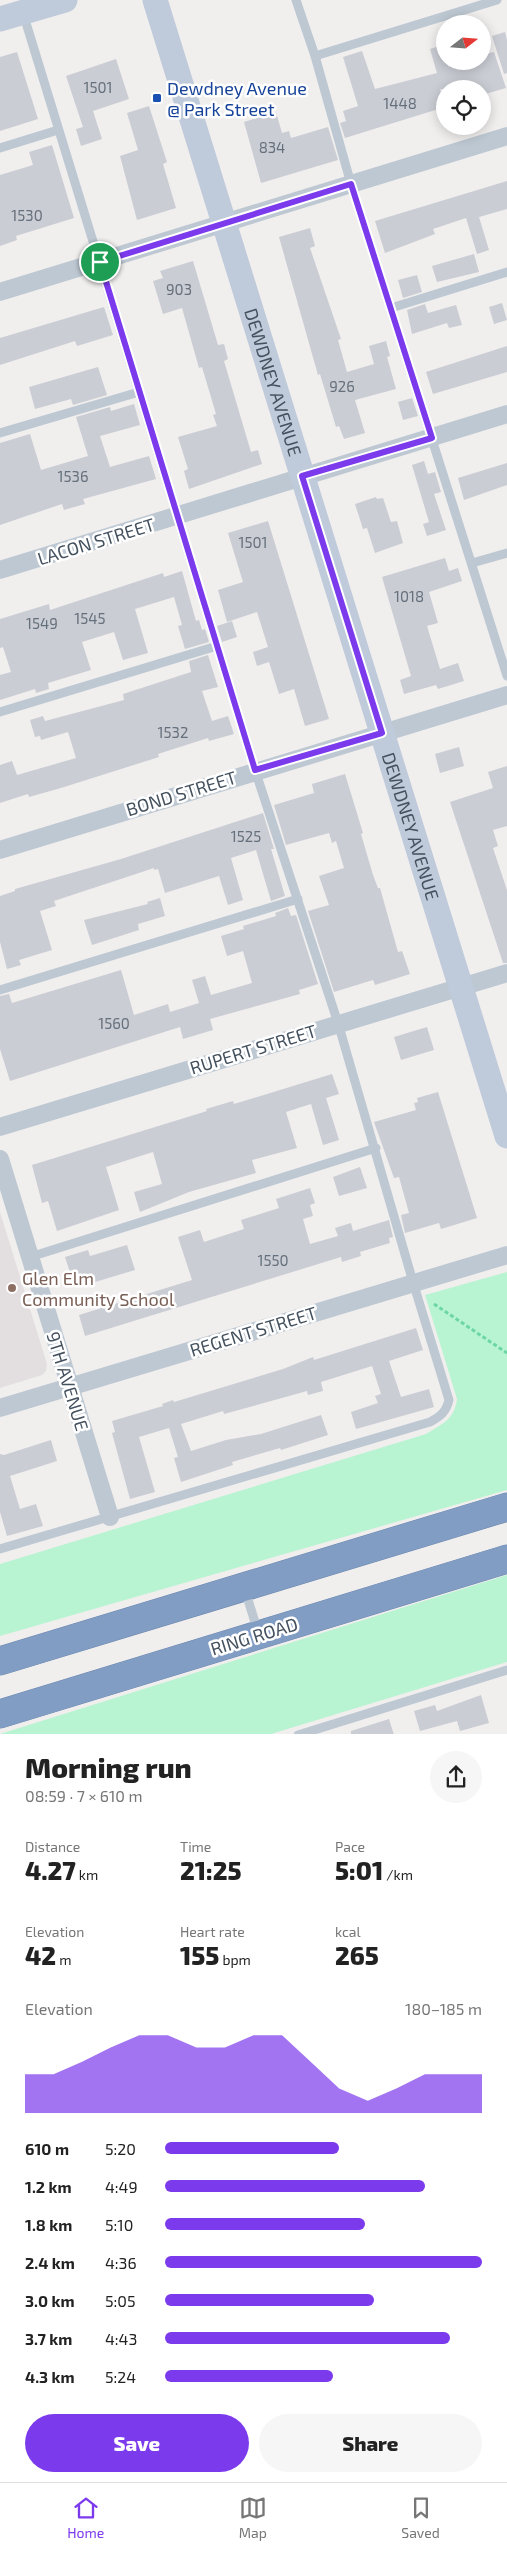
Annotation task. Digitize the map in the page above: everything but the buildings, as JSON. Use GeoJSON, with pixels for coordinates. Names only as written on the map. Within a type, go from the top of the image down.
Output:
{"type":"FeatureCollection","features":[{"type":"Feature","properties":{"kind":"highway"},"geometry":{"type":"LineString","coordinates":[[0,1661],[507,1507]]}},
{"type":"Feature","properties":{"kind":"highway","name":"RING ROAD"},"geometry":{"type":"LineString","coordinates":[[0,1714],[507,1559]]}},
{"type":"Feature","properties":{"kind":"street"},"geometry":{"type":"LineString","coordinates":[[11,16],[65,0]]}},
{"type":"Feature","properties":{"kind":"street","name":"DEWDNEY AVENUE"},"geometry":{"type":"LineString","coordinates":[[155,0],[507,1136]]}},
{"type":"Feature","properties":{"kind":"street"},"geometry":{"type":"LineString","coordinates":[[0,292],[507,136]]}},
{"type":"Feature","properties":{"kind":"street","name":"LACON STREET"},"geometry":{"type":"LineString","coordinates":[[0,570],[507,414]]}},
{"type":"Feature","properties":{"kind":"street","name":"BOND STREET"},"geometry":{"type":"LineString","coordinates":[[0,850],[255,770],[507,695]]}},
{"type":"Feature","properties":{"kind":"street","name":"RUPERT STREET"},"geometry":{"type":"LineString","coordinates":[[0,1127],[507,973]]}},
{"type":"Feature","properties":{"kind":"street","name":"9TH AVENUE"},"geometry":{"type":"LineString","coordinates":[[0,1158],[110,1516]]}},
{"type":"Feature","properties":{"kind":"street","name":"REGENT STREET"},"geometry":{"type":"LineString","coordinates":[[0,1408],[415,1288],[507,1254]]}},
{"type":"Feature","properties":{"kind":"lane"},"geometry":{"type":"LineString","coordinates":[[296,0],[315,56],[351,184],[507,676]]}},
{"type":"Feature","properties":{"kind":"lane"},"geometry":{"type":"LineString","coordinates":[[315,56],[497,0]]}},
{"type":"Feature","properties":{"kind":"lane"},"geometry":{"type":"LineString","coordinates":[[0,1549],[430,1422],[447,1410],[450,1400],[415,1288],[376,1148],[338,1023],[255,770],[100,262],[58,130],[11,16]]}},
{"type":"Feature","properties":{"kind":"lane"},"geometry":{"type":"LineString","coordinates":[[0,148],[58,130]]}},
{"type":"Feature","properties":{"kind":"lane"},"geometry":{"type":"LineString","coordinates":[[390,308],[507,272]]}},
{"type":"Feature","properties":{"kind":"lane"},"geometry":{"type":"LineString","coordinates":[[0,433],[139,392]]}},
{"type":"Feature","properties":{"kind":"lane"},"geometry":{"type":"LineString","coordinates":[[472,563],[507,553]]}},
{"type":"Feature","properties":{"kind":"lane"},"geometry":{"type":"LineString","coordinates":[[0,712],[217,646]]}},
{"type":"Feature","properties":{"kind":"lane"},"geometry":{"type":"LineString","coordinates":[[0,990],[298,899]]}},
{"type":"Feature","properties":{"kind":"lane"},"geometry":{"type":"LineString","coordinates":[[30,1256],[376,1148]]}},
{"type":"Feature","properties":{"kind":"lane"},"geometry":{"type":"LineString","coordinates":[[244,1587],[258,1635]]}},
{"type":"Feature","properties":{"kind":"lane"},"geometry":{"type":"LineString","coordinates":[[298,1734],[507,1670]]}},
{"type":"Feature","properties":{"kind":"path"},"geometry":{"type":"LineString","coordinates":[[415,1288],[507,1353]]}},
{"type":"Feature","properties":{"kind":"shaded area","name":"Glen Elm Community School"},"geometry":{"type":"Polygon","coordinates":[[[0,1212],[47,1364],[46,1371],[42,1375],[0,1388],[0,1212]]]}},
{"type":"Feature","properties":{"kind":"green space"},"geometry":{"type":"Polygon","coordinates":[[[507,1272],[507,1490],[0,1636],[0,1564],[426,1434],[442,1424],[453,1412],[457,1399],[425,1295],[507,1272]]]}},
{"type":"Feature","properties":{"kind":"green space"},"geometry":{"type":"Polygon","coordinates":[[[507,1575],[507,1662],[271,1734],[0,1734],[507,1575]]]}},
{"type":"Feature","properties":{"kind":"place","name":"Dewdney Avenue @ Park Street"},"geometry":{"type":"Point","coordinates":[157,98]}},
{"type":"Feature","properties":{"kind":"place","name":"Glen Elm Community School"},"geometry":{"type":"Point","coordinates":[12,1288]}},
{"type":"Feature","properties":{"kind":"route"},"geometry":{"type":"LineString","coordinates":[[351,184],[432,438],[302,476],[382,733],[255,770],[100,262],[351,184]]}}]}
